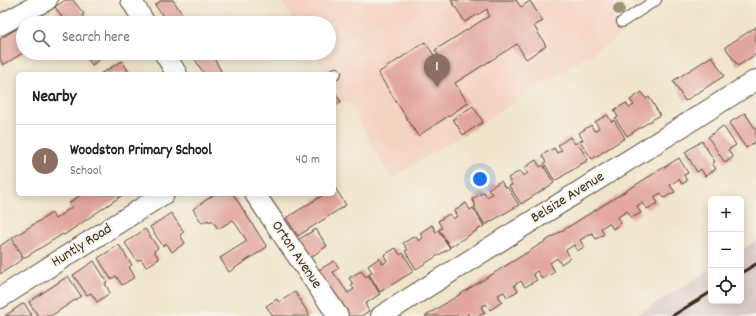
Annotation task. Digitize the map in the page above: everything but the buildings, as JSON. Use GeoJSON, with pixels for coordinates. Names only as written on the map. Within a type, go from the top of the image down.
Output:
{"type":"FeatureCollection","features":[{"type":"Feature","properties":{"kind":"street"},"geometry":{"type":"LineString","coordinates":[[0,24],[47,0]]}},
{"type":"Feature","properties":{"kind":"street"},"geometry":{"type":"LineString","coordinates":[[131,0],[141,16]]}},
{"type":"Feature","properties":{"kind":"street"},"geometry":{"type":"LineString","coordinates":[[168,60],[176,72]]}},
{"type":"Feature","properties":{"kind":"street","name":"Belsize Avenue"},"geometry":{"type":"LineString","coordinates":[[381,316],[756,80]]}},
{"type":"Feature","properties":{"kind":"street","name":"Huntly Road"},"geometry":{"type":"LineString","coordinates":[[0,298],[161,196]]}},
{"type":"Feature","properties":{"kind":"street","name":"Orton Avenue"},"geometry":{"type":"LineString","coordinates":[[256,196],[338,316]]}},
{"type":"Feature","properties":{"kind":"lane"},"geometry":{"type":"LineString","coordinates":[[622,22],[642,4],[656,0]]}},
{"type":"Feature","properties":{"kind":"shaded area"},"geometry":{"type":"Polygon","coordinates":[[[280,0],[612,0],[619,11],[612,16],[624,34],[391,179],[349,103],[341,102],[336,87],[336,72],[327,72],[319,60],[336,60],[336,16],[290,16],[280,0]]]}},
{"type":"Feature","properties":{"kind":"shaded area"},"geometry":{"type":"Polygon","coordinates":[[[756,241],[756,316],[635,316],[708,271],[708,304],[744,304],[744,249],[756,241]]]}},
{"type":"Feature","properties":{"kind":"railway"},"geometry":{"type":"LineString","coordinates":[[744,271],[756,264]]}},
{"type":"Feature","properties":{"kind":"railway"},"geometry":{"type":"LineString","coordinates":[[672,316],[708,294]]}},
{"type":"Feature","properties":{"kind":"place","name":"Woodston Primary School"},"geometry":{"type":"Point","coordinates":[437,87]}}]}
